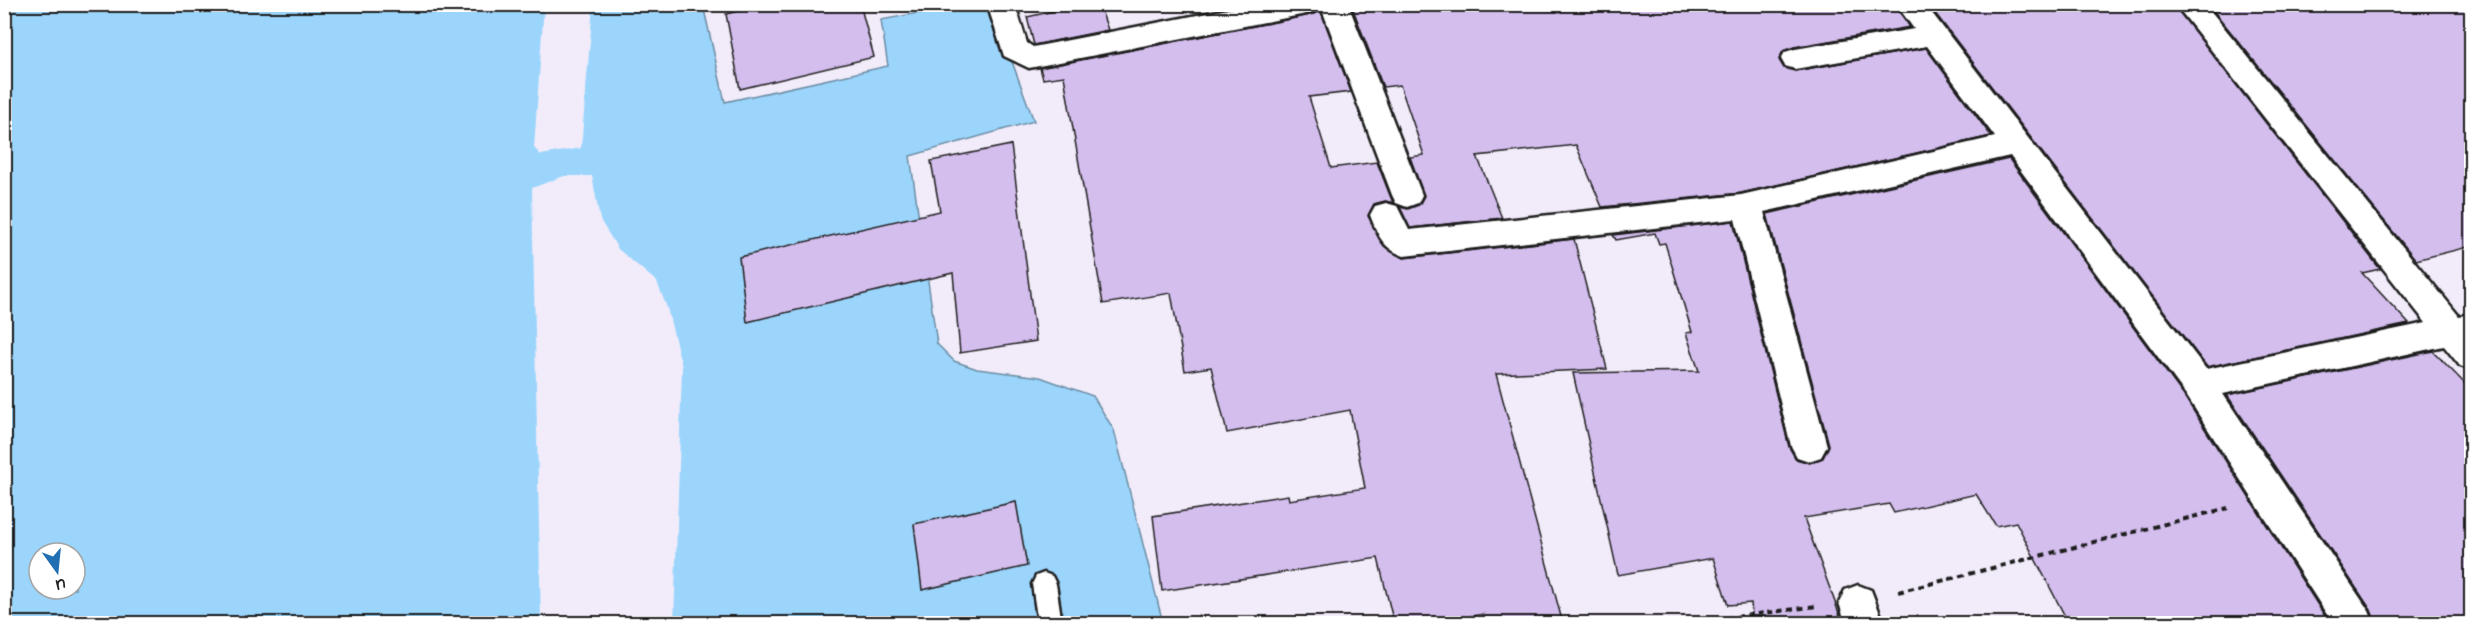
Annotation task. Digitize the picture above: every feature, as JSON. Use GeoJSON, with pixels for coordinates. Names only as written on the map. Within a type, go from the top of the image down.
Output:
{"type":"FeatureCollection","features":[{"type":"Feature","properties":{"kind":"street"},"geometry":{"type":"LineString","coordinates":[[1001,4],[1014,49],[1029,58],[1306,4]]}},
{"type":"Feature","properties":{"kind":"street"},"geometry":{"type":"LineString","coordinates":[[1334,4],[1396,205],[1394,236],[1404,243],[1747,206],[1754,202],[2018,143]]}},
{"type":"Feature","properties":{"kind":"street"},"geometry":{"type":"LineString","coordinates":[[1910,4],[2018,143],[2198,385],[2270,498],[2355,624]]}},
{"type":"Feature","properties":{"kind":"street"},"geometry":{"type":"LineString","coordinates":[[2189,4],[2461,328],[2472,356]]}},
{"type":"Feature","properties":{"kind":"street"},"geometry":{"type":"LineString","coordinates":[[1796,59],[1934,35]]}},
{"type":"Feature","properties":{"kind":"street"},"geometry":{"type":"LineString","coordinates":[[1747,206],[1809,446]]}},
{"type":"Feature","properties":{"kind":"street"},"geometry":{"type":"LineString","coordinates":[[2198,385],[2461,328]]}},
{"type":"Feature","properties":{"kind":"lane"},"geometry":{"type":"LineString","coordinates":[[1044,584],[1050,624]]}},
{"type":"Feature","properties":{"kind":"path"},"geometry":{"type":"LineString","coordinates":[[1684,624],[1789,608],[1862,613],[2270,498]]}},
{"type":"Feature","properties":{"kind":"water"},"geometry":{"type":"Polygon","coordinates":[[[4,5],[703,5],[725,102],[888,66],[881,20],[961,5],[991,5],[1034,121],[910,156],[937,344],[954,361],[977,369],[1040,377],[1093,396],[1114,430],[1163,623],[5,623],[4,5]]]}},
{"type":"Feature","properties":{"kind":"pier"},"geometry":{"type":"Polygon","coordinates":[[[544,5],[593,5],[581,148],[541,155],[534,148],[544,5]]]}},
{"type":"Feature","properties":{"kind":"pier"},"geometry":{"type":"Polygon","coordinates":[[[564,176],[592,176],[600,220],[618,249],[657,282],[667,308],[682,367],[674,623],[541,623],[532,188],[564,176]]]}},
{"type":"Feature","properties":{"kind":"building"},"geometry":{"type":"Polygon","coordinates":[[[766,4],[860,4],[874,57],[740,89],[726,14],[766,4]]]}},
{"type":"Feature","properties":{"kind":"building"},"geometry":{"type":"Polygon","coordinates":[[[1085,4],[1099,4],[1108,30],[1034,45],[1027,17],[1085,4]]]}},
{"type":"Feature","properties":{"kind":"building"},"geometry":{"type":"Polygon","coordinates":[[[1351,4],[1894,4],[1910,27],[1794,47],[1783,51],[1779,60],[1784,68],[1795,71],[1926,48],[1991,136],[1741,193],[1602,207],[1576,145],[1477,156],[1502,218],[1410,228],[1400,207],[1408,209],[1419,205],[1424,196],[1410,157],[1424,155],[1400,85],[1383,87],[1351,4]]]}},
{"type":"Feature","properties":{"kind":"building"},"geometry":{"type":"Polygon","coordinates":[[[1928,4],[2173,4],[2380,269],[2362,273],[2409,324],[2207,367],[1928,4]]]}},
{"type":"Feature","properties":{"kind":"building"},"geometry":{"type":"Polygon","coordinates":[[[2208,4],[2472,4],[2472,246],[2416,260],[2208,4]]]}},
{"type":"Feature","properties":{"kind":"building"},"geometry":{"type":"Polygon","coordinates":[[[1320,9],[1351,92],[1309,97],[1331,168],[1377,162],[1393,203],[1385,201],[1374,204],[1368,216],[1384,246],[1404,258],[1574,239],[1607,369],[1496,374],[1563,624],[1485,624],[1483,614],[1428,624],[1394,624],[1378,558],[1162,591],[1153,516],[1288,495],[1289,500],[1365,488],[1350,410],[1227,433],[1211,367],[1185,371],[1171,293],[1103,304],[1064,76],[1043,79],[1040,68],[1306,16],[1317,13],[1320,9]]]}},
{"type":"Feature","properties":{"kind":"building"},"geometry":{"type":"Polygon","coordinates":[[[1011,145],[1036,341],[960,353],[953,273],[747,322],[739,257],[940,211],[931,161],[1011,145]]]}},
{"type":"Feature","properties":{"kind":"building"},"geometry":{"type":"Polygon","coordinates":[[[2009,159],[2184,396],[2330,624],[2069,624],[2016,522],[1996,526],[1976,494],[1894,513],[1889,504],[1804,518],[1843,624],[1753,624],[1751,603],[1728,605],[1713,558],[1618,575],[1573,373],[1699,371],[1686,333],[1692,332],[1665,243],[1659,244],[1655,233],[1616,240],[1613,235],[1733,221],[1789,447],[1796,459],[1810,463],[1823,458],[1829,445],[1767,214],[2009,159]]]}},
{"type":"Feature","properties":{"kind":"building"},"geometry":{"type":"Polygon","coordinates":[[[2433,351],[2472,391],[2472,624],[2376,624],[2371,610],[2227,395],[2433,351]]]}},
{"type":"Feature","properties":{"kind":"building"},"geometry":{"type":"Polygon","coordinates":[[[1016,502],[1027,566],[922,590],[914,524],[1016,502]]]}}]}
